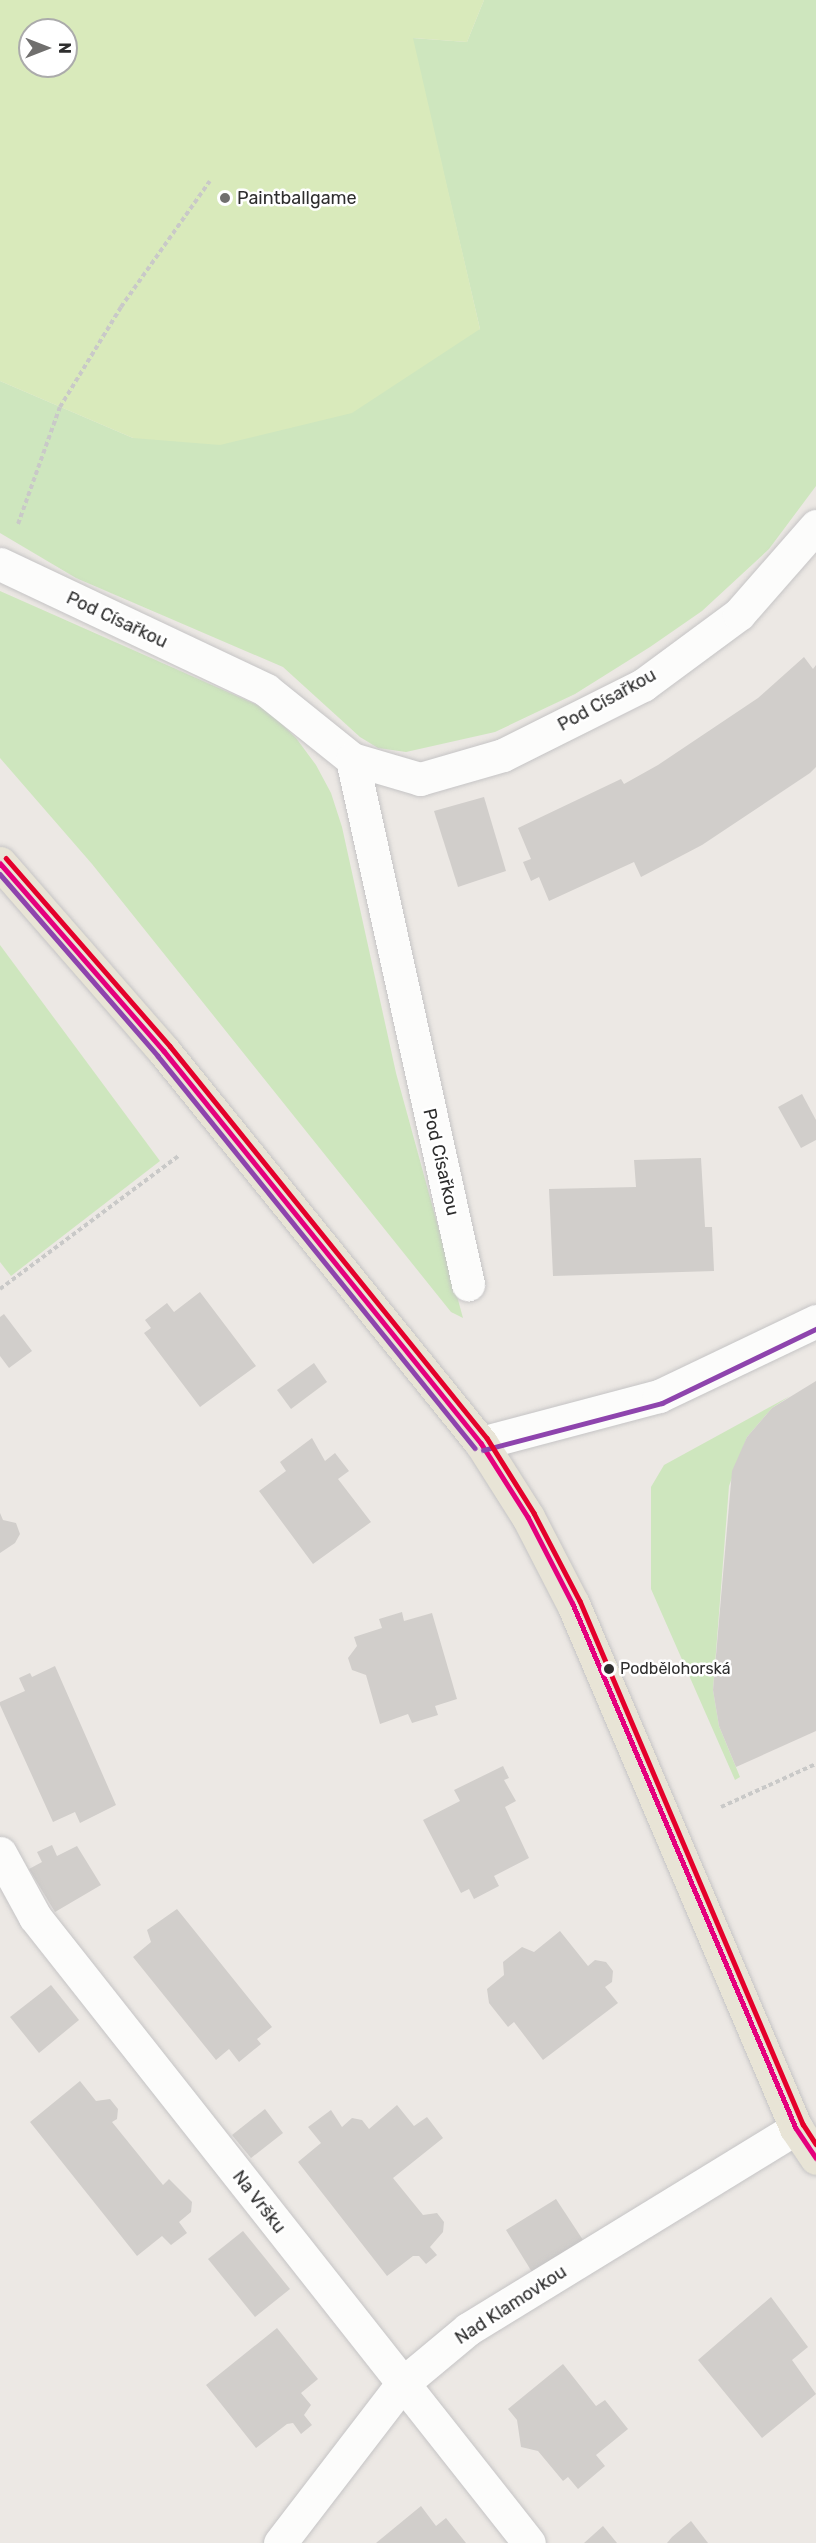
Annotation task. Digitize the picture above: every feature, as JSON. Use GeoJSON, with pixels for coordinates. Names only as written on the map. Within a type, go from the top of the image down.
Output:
{"type":"FeatureCollection","features":[{"type":"Feature","properties":{"kind":"main road"},"geometry":{"type":"LineString","coordinates":[[0,863],[164,1051],[481,1443],[528,1517],[568,1595],[796,2128],[816,2158]]}},
{"type":"Feature","properties":{"kind":"street","name":"Pod Císařkou"},"geometry":{"type":"LineString","coordinates":[[1,565],[266,690],[352,759],[420,779],[503,755],[643,685],[739,614],[816,526]]}},
{"type":"Feature","properties":{"kind":"street","name":"Pod Císařkou"},"geometry":{"type":"LineString","coordinates":[[352,759],[468,1284]]}},
{"type":"Feature","properties":{"kind":"street"},"geometry":{"type":"LineString","coordinates":[[481,1443],[659,1396],[816,1321]]}},
{"type":"Feature","properties":{"kind":"street","name":"Na Vršku"},"geometry":{"type":"LineString","coordinates":[[0,1853],[35,1917],[402,2385],[529,2543]]}},
{"type":"Feature","properties":{"kind":"street","name":"Nad Klamovkou"},"geometry":{"type":"LineString","coordinates":[[280,2543],[402,2385],[468,2329],[796,2128]]}},
{"type":"Feature","properties":{"kind":"path"},"geometry":{"type":"LineString","coordinates":[[1,565],[60,407],[121,307],[210,181]]}},
{"type":"Feature","properties":{"kind":"path"},"geometry":{"type":"LineString","coordinates":[[0,1289],[180,1155]]}},
{"type":"Feature","properties":{"kind":"path"},"geometry":{"type":"LineString","coordinates":[[721,1807],[816,1764]]}},
{"type":"Feature","properties":{"kind":"green space","name":"Paintballgame"},"geometry":{"type":"Polygon","coordinates":[[[0,0],[484,0],[467,42],[413,38],[480,329],[352,413],[220,445],[133,438],[0,381],[0,0]]]}},
{"type":"Feature","properties":{"kind":"green space"},"geometry":{"type":"Polygon","coordinates":[[[484,0],[816,0],[816,486],[769,549],[702,611],[650,647],[575,694],[495,732],[406,752],[378,748],[360,737],[283,667],[76,578],[0,533],[0,381],[133,438],[480,329],[412,38],[467,42],[484,0]]]}},
{"type":"Feature","properties":{"kind":"green space"},"geometry":{"type":"Polygon","coordinates":[[[0,591],[266,709],[296,738],[316,765],[331,793],[342,827],[396,1073],[463,1318],[451,1312],[92,864],[0,758],[0,591]]]}},
{"type":"Feature","properties":{"kind":"green space"},"geometry":{"type":"Polygon","coordinates":[[[0,945],[160,1161],[11,1276],[0,1262],[0,945]]]}},
{"type":"Feature","properties":{"kind":"green space"},"geometry":{"type":"Polygon","coordinates":[[[790,1396],[772,1408],[747,1437],[729,1486],[713,1690],[719,1726],[740,1777],[735,1780],[651,1589],[651,1487],[664,1465],[790,1396]]]}},
{"type":"Feature","properties":{"kind":"building"},"geometry":{"type":"Polygon","coordinates":[[[804,657],[813,669],[816,665],[816,767],[810,773],[702,845],[641,877],[634,862],[549,901],[539,877],[531,881],[523,862],[531,859],[518,828],[621,779],[624,784],[658,765],[758,698],[804,657]]]}},
{"type":"Feature","properties":{"kind":"building"},"geometry":{"type":"Polygon","coordinates":[[[484,797],[506,871],[458,887],[434,811],[484,797]]]}},
{"type":"Feature","properties":{"kind":"building"},"geometry":{"type":"Polygon","coordinates":[[[802,1094],[816,1120],[816,1140],[801,1148],[778,1107],[802,1094]]]}},
{"type":"Feature","properties":{"kind":"building"},"geometry":{"type":"Polygon","coordinates":[[[701,1158],[705,1227],[712,1227],[714,1271],[553,1276],[549,1189],[636,1187],[634,1160],[701,1158]]]}},
{"type":"Feature","properties":{"kind":"building"},"geometry":{"type":"Polygon","coordinates":[[[200,1292],[256,1366],[200,1407],[144,1333],[151,1328],[145,1320],[167,1303],[174,1312],[200,1292]]]}},
{"type":"Feature","properties":{"kind":"building"},"geometry":{"type":"Polygon","coordinates":[[[4,1314],[32,1351],[9,1368],[0,1356],[0,1317],[4,1314]]]}},
{"type":"Feature","properties":{"kind":"building"},"geometry":{"type":"Polygon","coordinates":[[[314,1363],[327,1382],[291,1409],[277,1390],[314,1363]]]}},
{"type":"Feature","properties":{"kind":"building"},"geometry":{"type":"Polygon","coordinates":[[[816,1381],[816,1731],[736,1767],[719,1726],[713,1690],[732,1471],[747,1437],[772,1408],[816,1381]]]}},
{"type":"Feature","properties":{"kind":"building"},"geometry":{"type":"Polygon","coordinates":[[[312,1438],[325,1461],[335,1453],[349,1471],[338,1479],[371,1522],[313,1564],[259,1491],[286,1471],[280,1462],[312,1438]]]}},
{"type":"Feature","properties":{"kind":"building"},"geometry":{"type":"Polygon","coordinates":[[[0,1513],[3,1520],[16,1523],[20,1534],[15,1543],[0,1553],[0,1513]]]}},
{"type":"Feature","properties":{"kind":"building"},"geometry":{"type":"Polygon","coordinates":[[[402,1612],[404,1621],[432,1613],[457,1699],[435,1706],[438,1715],[412,1723],[408,1714],[380,1724],[366,1675],[352,1670],[348,1658],[357,1646],[354,1637],[382,1628],[379,1619],[402,1612]]]}},
{"type":"Feature","properties":{"kind":"building"},"geometry":{"type":"Polygon","coordinates":[[[55,1666],[116,1805],[80,1823],[75,1812],[53,1822],[0,1705],[0,1702],[25,1691],[19,1678],[30,1673],[32,1677],[55,1666]]]}},
{"type":"Feature","properties":{"kind":"building"},"geometry":{"type":"Polygon","coordinates":[[[503,1766],[509,1778],[504,1780],[516,1801],[505,1807],[529,1858],[494,1876],[499,1886],[474,1899],[469,1889],[461,1893],[423,1820],[460,1801],[454,1790],[503,1766]]]}},
{"type":"Feature","properties":{"kind":"building"},"geometry":{"type":"Polygon","coordinates":[[[52,1845],[57,1856],[77,1846],[101,1885],[55,1912],[29,1869],[42,1862],[37,1852],[52,1845]]]}},
{"type":"Feature","properties":{"kind":"building"},"geometry":{"type":"Polygon","coordinates":[[[177,1909],[272,2027],[257,2039],[261,2044],[239,2062],[229,2049],[216,2060],[133,1957],[151,1942],[147,1930],[177,1909]]]}},
{"type":"Feature","properties":{"kind":"building"},"geometry":{"type":"Polygon","coordinates":[[[560,1931],[588,1966],[595,1960],[606,1962],[613,1971],[612,1982],[605,1987],[618,2003],[543,2060],[514,2022],[508,2027],[489,2003],[487,1989],[504,1975],[503,1962],[522,1947],[534,1952],[560,1931]]]}},
{"type":"Feature","properties":{"kind":"building"},"geometry":{"type":"Polygon","coordinates":[[[51,1985],[79,2020],[39,2053],[10,2017],[51,1985]]]}},
{"type":"Feature","properties":{"kind":"building"},"geometry":{"type":"Polygon","coordinates":[[[80,2081],[96,2101],[110,2099],[118,2109],[117,2119],[112,2122],[163,2185],[169,2179],[192,2202],[191,2212],[179,2222],[187,2233],[171,2245],[162,2236],[137,2256],[30,2122],[80,2081]]]}},
{"type":"Feature","properties":{"kind":"building"},"geometry":{"type":"Polygon","coordinates":[[[397,2105],[414,2126],[427,2117],[443,2138],[393,2178],[423,2215],[437,2213],[444,2222],[443,2232],[430,2247],[437,2255],[426,2264],[419,2256],[413,2256],[387,2276],[298,2162],[321,2143],[308,2127],[331,2110],[342,2127],[352,2118],[362,2120],[369,2129],[397,2105]]]}},
{"type":"Feature","properties":{"kind":"building"},"geometry":{"type":"Polygon","coordinates":[[[265,2109],[283,2133],[251,2158],[232,2135],[265,2109]]]}},
{"type":"Feature","properties":{"kind":"building"},"geometry":{"type":"Polygon","coordinates":[[[556,2199],[583,2240],[532,2272],[506,2230],[556,2199]]]}},
{"type":"Feature","properties":{"kind":"building"},"geometry":{"type":"Polygon","coordinates":[[[243,2231],[290,2289],[255,2317],[208,2259],[243,2231]]]}},
{"type":"Feature","properties":{"kind":"building"},"geometry":{"type":"Polygon","coordinates":[[[771,2297],[808,2347],[792,2360],[816,2394],[762,2438],[698,2360],[771,2297]]]}},
{"type":"Feature","properties":{"kind":"building"},"geometry":{"type":"Polygon","coordinates":[[[277,2328],[318,2379],[301,2393],[311,2405],[304,2415],[312,2425],[301,2434],[293,2423],[287,2424],[256,2448],[206,2385],[277,2328]]]}},
{"type":"Feature","properties":{"kind":"building"},"geometry":{"type":"Polygon","coordinates":[[[563,2364],[596,2406],[605,2400],[628,2429],[596,2455],[605,2466],[578,2489],[568,2477],[563,2481],[538,2451],[521,2447],[517,2420],[508,2409],[563,2364]]]}},
{"type":"Feature","properties":{"kind":"building"},"geometry":{"type":"Polygon","coordinates":[[[421,2506],[436,2526],[446,2518],[466,2543],[376,2543],[421,2506]]]}},
{"type":"Feature","properties":{"kind":"building"},"geometry":{"type":"Polygon","coordinates":[[[691,2521],[708,2543],[667,2543],[672,2537],[691,2521]]]}},
{"type":"Feature","properties":{"kind":"building"},"geometry":{"type":"Polygon","coordinates":[[[603,2526],[617,2543],[584,2543],[603,2526]]]}},
{"type":"Feature","properties":{"kind":"transit line"},"geometry":{"type":"LineString","coordinates":[[6,858],[170,1046],[487,1438],[534,1513],[580,1601],[803,2124],[816,2144]]}},
{"type":"Feature","properties":{"kind":"transit line"},"geometry":{"type":"LineString","coordinates":[[0,863],[164,1051],[481,1443],[528,1517],[573,1604],[796,2128],[816,2158]]}},
{"type":"Feature","properties":{"kind":"transit line"},"geometry":{"type":"LineString","coordinates":[[0,874],[158,1056],[475,1448]]}},
{"type":"Feature","properties":{"kind":"transit line"},"geometry":{"type":"LineString","coordinates":[[483,1450],[662,1403],[816,1329]]}},
{"type":"Feature","properties":{"kind":"place","name":"Paintballgame"},"geometry":{"type":"Point","coordinates":[225,198]}},
{"type":"Feature","properties":{"kind":"place","name":"Podbělohorská"},"geometry":{"type":"Point","coordinates":[609,1669]}}]}
